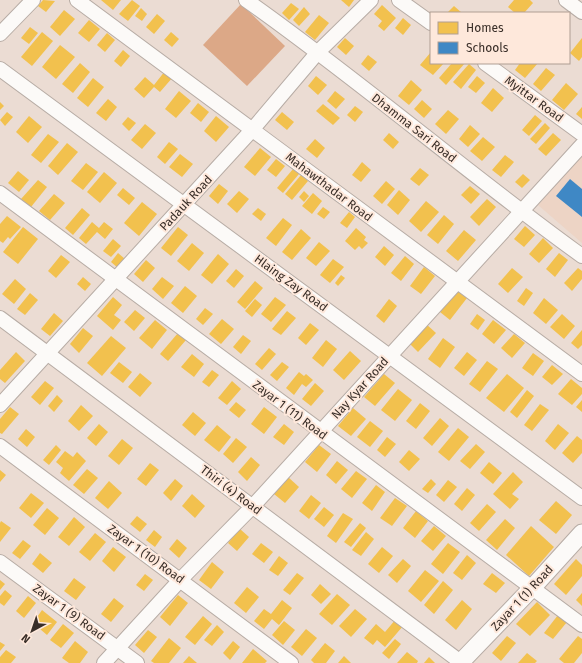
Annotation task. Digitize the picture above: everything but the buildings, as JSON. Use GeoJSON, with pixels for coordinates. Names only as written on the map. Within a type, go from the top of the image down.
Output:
{"type":"FeatureCollection","features":[{"type":"Feature","properties":{"kind":"street"},"geometry":{"type":"LineString","coordinates":[[0,34],[33,0]]}},
{"type":"Feature","properties":{"kind":"street","name":"Mahawthadar Road"},"geometry":{"type":"LineString","coordinates":[[76,0],[582,374]]}},
{"type":"Feature","properties":{"kind":"street","name":"Dhamma Sari Road"},"geometry":{"type":"LineString","coordinates":[[246,0],[318,52],[521,212],[582,256]]}},
{"type":"Feature","properties":{"kind":"street","name":"Padauk Road"},"geometry":{"type":"LineString","coordinates":[[0,405],[252,130],[318,52],[371,0]]}},
{"type":"Feature","properties":{"kind":"street"},"geometry":{"type":"LineString","coordinates":[[399,0],[430,22]]}},
{"type":"Feature","properties":{"kind":"street"},"geometry":{"type":"LineString","coordinates":[[566,0],[582,12]]}},
{"type":"Feature","properties":{"kind":"street","name":"Myittar Road"},"geometry":{"type":"LineString","coordinates":[[486,64],[582,134]]}},
{"type":"Feature","properties":{"kind":"street","name":"Hlaing Zay Road"},"geometry":{"type":"LineString","coordinates":[[0,69],[582,498]]}},
{"type":"Feature","properties":{"kind":"street","name":"Nay Kyar Road"},"geometry":{"type":"LineString","coordinates":[[104,663],[181,579],[253,506],[582,145]]}},
{"type":"Feature","properties":{"kind":"street","name":"Zayar 1 (11) Road"},"geometry":{"type":"LineString","coordinates":[[0,193],[115,280],[533,587],[582,625]]}},
{"type":"Feature","properties":{"kind":"street","name":"Thiri (4) Road"},"geometry":{"type":"LineString","coordinates":[[0,318],[461,663]]}},
{"type":"Feature","properties":{"kind":"street","name":"Zayar 1 (10) Road"},"geometry":{"type":"LineString","coordinates":[[0,446],[181,579],[291,663]]}},
{"type":"Feature","properties":{"kind":"street","name":"Zayar 1 (1) Road"},"geometry":{"type":"LineString","coordinates":[[461,663],[582,533]]}},
{"type":"Feature","properties":{"kind":"street","name":"Zayar 1 (9) Road"},"geometry":{"type":"LineString","coordinates":[[0,562],[137,663]]}},
{"type":"Feature","properties":{"kind":"shaded area"},"geometry":{"type":"Polygon","coordinates":[[[241,4],[285,46],[247,86],[203,45],[241,4]]]}},
{"type":"Feature","properties":{"kind":"shaded area"},"geometry":{"type":"Polygon","coordinates":[[[582,156],[582,243],[538,205],[582,156]]]}}]}
